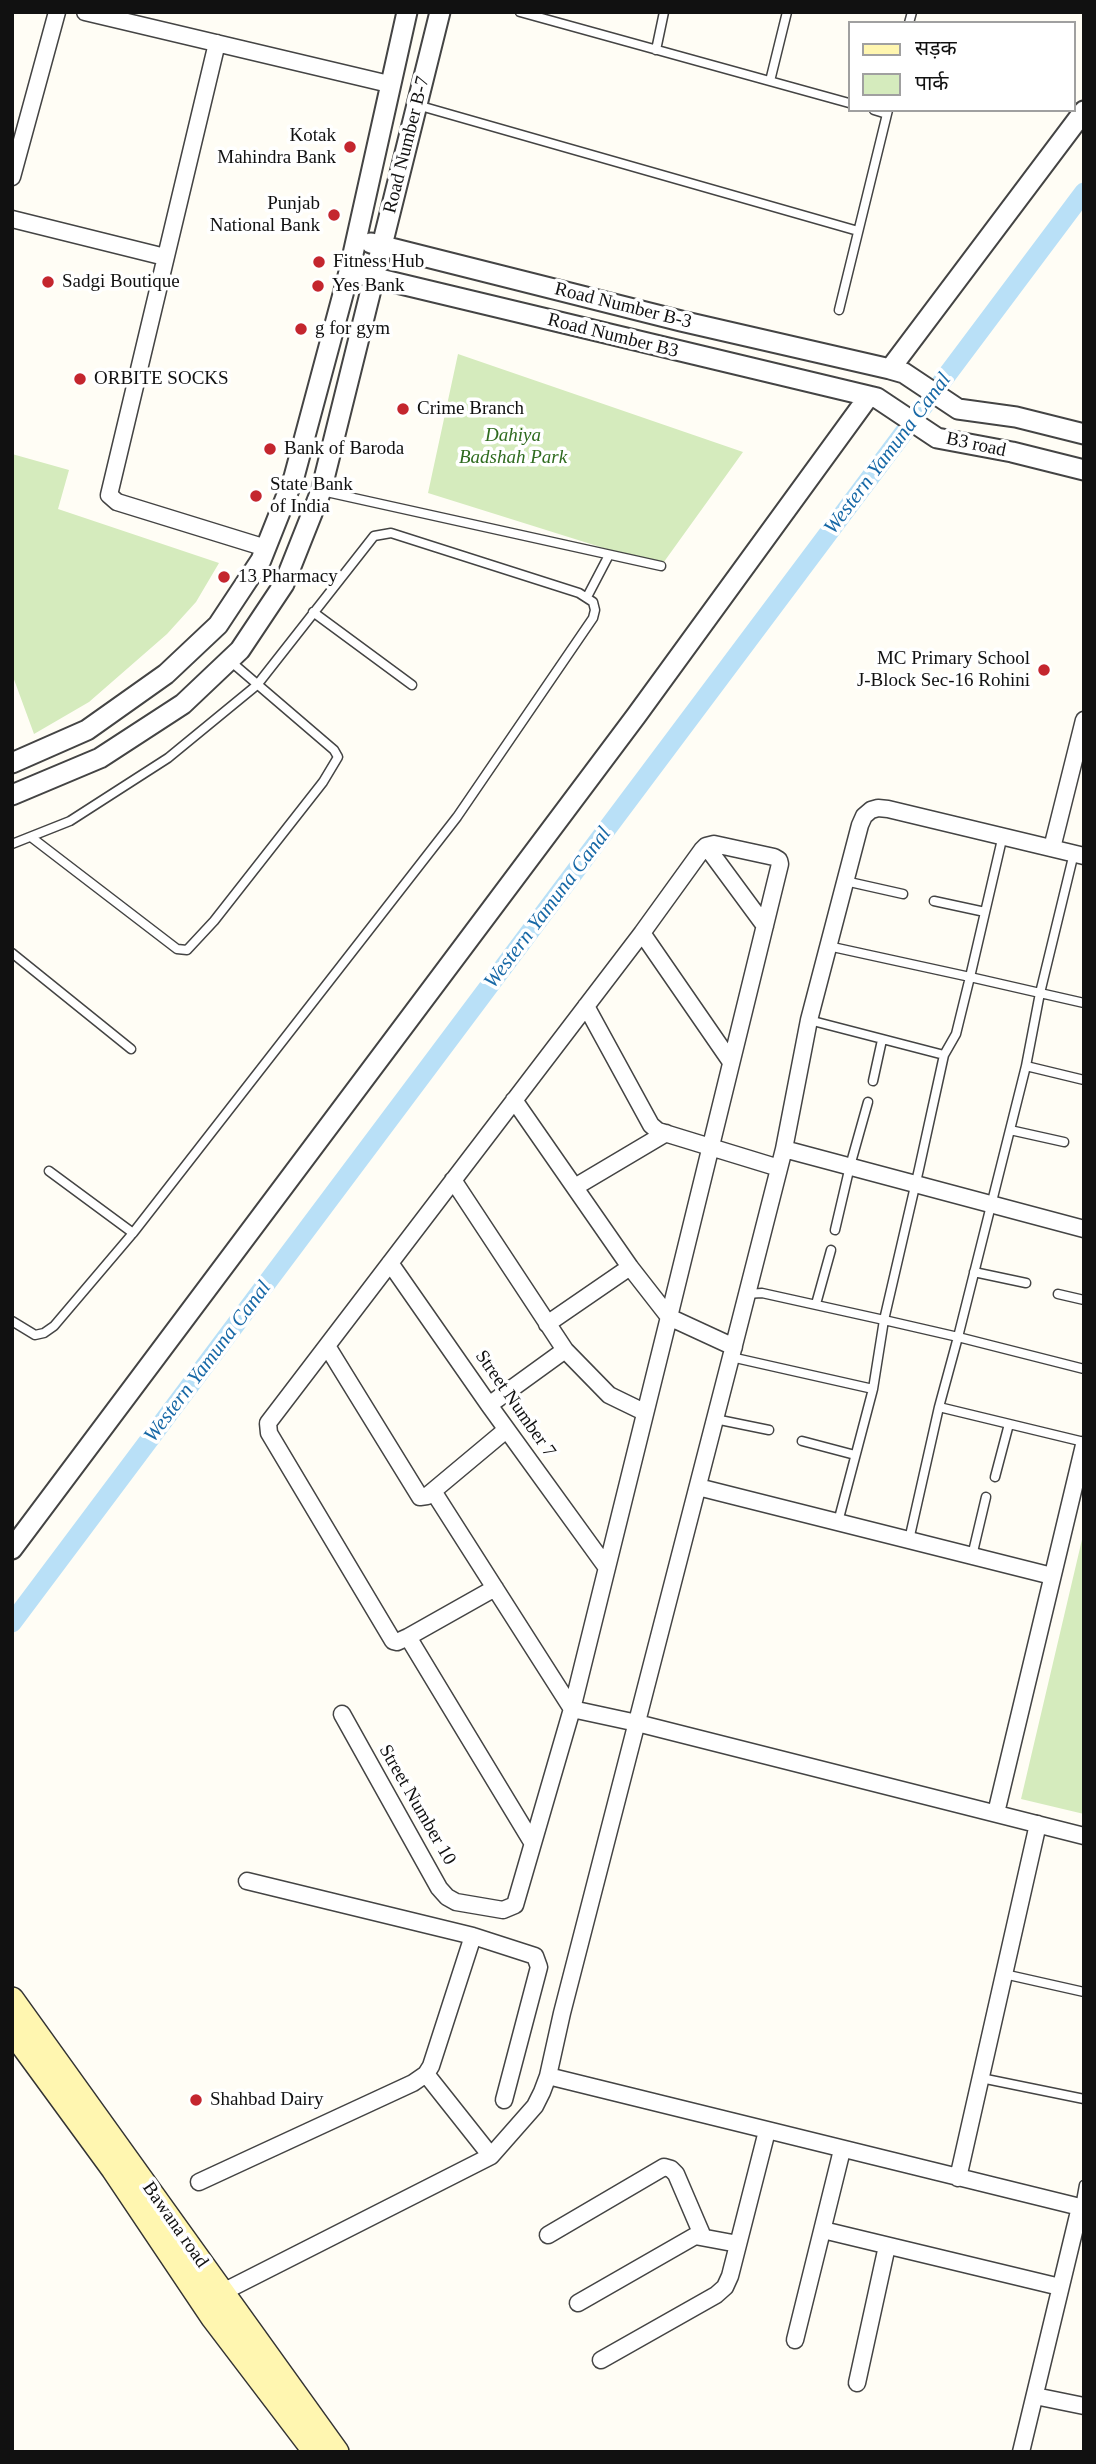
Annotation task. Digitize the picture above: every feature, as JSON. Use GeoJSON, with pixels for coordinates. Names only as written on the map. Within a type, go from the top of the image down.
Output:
{"type":"FeatureCollection","features":[{"type":"Feature","properties":{"kind":"main road","name":"Bawana road"},"geometry":{"type":"LineString","coordinates":[[12,1999],[213,2297],[313,2451]]}},
{"type":"Feature","properties":{"kind":"main road","name":"Bawana road"},"geometry":{"type":"LineString","coordinates":[[12,2031],[113,2169],[337,2452]]}},
{"type":"Feature","properties":{"kind":"street"},"geometry":{"type":"LineString","coordinates":[[12,177],[57,12]]}},
{"type":"Feature","properties":{"kind":"street"},"geometry":{"type":"LineString","coordinates":[[85,12],[389,83]]}},
{"type":"Feature","properties":{"kind":"street","name":"Road Number B-7"},"geometry":{"type":"LineString","coordinates":[[12,763],[86,730],[166,674],[218,625],[266,548],[293,477],[348,272],[407,12]]}},
{"type":"Feature","properties":{"kind":"street","name":"Road Number B-7"},"geometry":{"type":"LineString","coordinates":[[12,795],[100,758],[183,704],[240,650],[284,584],[321,491],[440,12]]}},
{"type":"Feature","properties":{"kind":"street"},"geometry":{"type":"LineString","coordinates":[[216,43],[109,495],[117,502],[266,548]]}},
{"type":"Feature","properties":{"kind":"street"},"geometry":{"type":"LineString","coordinates":[[897,371],[1084,111]]}},
{"type":"Feature","properties":{"kind":"street"},"geometry":{"type":"LineString","coordinates":[[12,219],[165,257]]}},
{"type":"Feature","properties":{"kind":"street","name":"Road Number B-3"},"geometry":{"type":"LineString","coordinates":[[356,239],[681,321],[897,371]]}},
{"type":"Feature","properties":{"kind":"street","name":"Road Number B3"},"geometry":{"type":"LineString","coordinates":[[348,272],[873,397]]}},
{"type":"Feature","properties":{"kind":"street","name":"B3 road"},"geometry":{"type":"LineString","coordinates":[[897,371],[958,409],[1016,417],[1084,434]]}},
{"type":"Feature","properties":{"kind":"street"},"geometry":{"type":"LineString","coordinates":[[12,1549],[873,397]]}},
{"type":"Feature","properties":{"kind":"street","name":"B3 road"},"geometry":{"type":"LineString","coordinates":[[873,397],[937,438],[1012,452],[1084,470]]}},
{"type":"Feature","properties":{"kind":"street"},"geometry":{"type":"LineString","coordinates":[[1052,848],[1084,720]]}},
{"type":"Feature","properties":{"kind":"street"},"geometry":{"type":"LineString","coordinates":[[213,2297],[491,2156],[535,2106],[548,2076],[733,1352],[784,1149],[809,1020],[860,825],[871,810],[888,809],[1079,854]]}},
{"type":"Feature","properties":{"kind":"street"},"geometry":{"type":"LineString","coordinates":[[495,1588],[408,1637],[397,1642],[391,1638],[267,1427],[270,1419],[706,846],[714,844],[779,860],[572,1709],[532,1842]]}},
{"type":"Feature","properties":{"kind":"street"},"geometry":{"type":"LineString","coordinates":[[706,846],[765,926]]}},
{"type":"Feature","properties":{"kind":"street"},"geometry":{"type":"LineString","coordinates":[[642,933],[731,1062]]}},
{"type":"Feature","properties":{"kind":"street"},"geometry":{"type":"LineString","coordinates":[[586,1006],[651,1125],[666,1133],[779,1168]]}},
{"type":"Feature","properties":{"kind":"street"},"geometry":{"type":"LineString","coordinates":[[514,1100],[630,1267],[669,1317],[733,1352]]}},
{"type":"Feature","properties":{"kind":"street"},"geometry":{"type":"LineString","coordinates":[[575,1187],[666,1133]]}},
{"type":"Feature","properties":{"kind":"street"},"geometry":{"type":"LineString","coordinates":[[784,1149],[1084,1229]]}},
{"type":"Feature","properties":{"kind":"street"},"geometry":{"type":"LineString","coordinates":[[453,1180],[565,1350],[609,1395],[645,1412]]}},
{"type":"Feature","properties":{"kind":"street","name":"Street Number 7"},"geometry":{"type":"LineString","coordinates":[[390,1263],[506,1430],[607,1568]]}},
{"type":"Feature","properties":{"kind":"street"},"geometry":{"type":"LineString","coordinates":[[547,1324],[630,1267]]}},
{"type":"Feature","properties":{"kind":"street"},"geometry":{"type":"LineString","coordinates":[[327,1346],[416,1493],[423,1497],[506,1430]]}},
{"type":"Feature","properties":{"kind":"street"},"geometry":{"type":"LineString","coordinates":[[489,1405],[565,1350]]}},
{"type":"Feature","properties":{"kind":"street"},"geometry":{"type":"LineString","coordinates":[[996,1813],[1052,1576],[1082,1464],[1084,1444]]}},
{"type":"Feature","properties":{"kind":"street"},"geometry":{"type":"LineString","coordinates":[[698,1487],[1052,1576]]}},
{"type":"Feature","properties":{"kind":"street"},"geometry":{"type":"LineString","coordinates":[[433,1491],[572,1709],[1084,1836]]}},
{"type":"Feature","properties":{"kind":"street"},"geometry":{"type":"LineString","coordinates":[[408,1637],[532,1842]]}},
{"type":"Feature","properties":{"kind":"street","name":"Street Number 10"},"geometry":{"type":"LineString","coordinates":[[342,1714],[439,1888],[447,1897],[456,1902],[509,1909],[515,1905],[519,1896],[532,1842]]}},
{"type":"Feature","properties":{"kind":"street"},"geometry":{"type":"LineString","coordinates":[[958,2178],[1038,1824]]}},
{"type":"Feature","properties":{"kind":"street"},"geometry":{"type":"LineString","coordinates":[[247,1881],[473,1936],[535,1956],[539,1962],[504,2100]]}},
{"type":"Feature","properties":{"kind":"street"},"geometry":{"type":"LineString","coordinates":[[199,2182],[426,2074],[431,2066],[473,1936]]}},
{"type":"Feature","properties":{"kind":"street"},"geometry":{"type":"LineString","coordinates":[[426,2074],[491,2156]]}},
{"type":"Feature","properties":{"kind":"street"},"geometry":{"type":"LineString","coordinates":[[548,2076],[767,2132],[1082,2207],[1021,2452]]}},
{"type":"Feature","properties":{"kind":"street"},"geometry":{"type":"LineString","coordinates":[[601,2360],[716,2295],[725,2287],[767,2132]]}},
{"type":"Feature","properties":{"kind":"street"},"geometry":{"type":"LineString","coordinates":[[795,2340],[842,2150]]}},
{"type":"Feature","properties":{"kind":"street"},"geometry":{"type":"LineString","coordinates":[[548,2235],[664,2167],[676,2174],[703,2237]]}},
{"type":"Feature","properties":{"kind":"street"},"geometry":{"type":"LineString","coordinates":[[822,2230],[1060,2287]]}},
{"type":"Feature","properties":{"kind":"street"},"geometry":{"type":"LineString","coordinates":[[578,2303],[695,2236],[738,2244]]}},
{"type":"Feature","properties":{"kind":"street"},"geometry":{"type":"LineString","coordinates":[[857,2383],[887,2246]]}},
{"type":"Feature","properties":{"kind":"street"},"geometry":{"type":"LineString","coordinates":[[1035,2396],[1084,2406]]}},
{"type":"Feature","properties":{"kind":"lane"},"geometry":{"type":"LineString","coordinates":[[520,12],[848,103]]}},
{"type":"Feature","properties":{"kind":"lane"},"geometry":{"type":"LineString","coordinates":[[656,50],[664,12]]}},
{"type":"Feature","properties":{"kind":"lane"},"geometry":{"type":"LineString","coordinates":[[770,82],[787,12]]}},
{"type":"Feature","properties":{"kind":"lane"},"geometry":{"type":"LineString","coordinates":[[416,105],[858,231]]}},
{"type":"Feature","properties":{"kind":"lane"},"geometry":{"type":"LineString","coordinates":[[838,310],[887,112]]}},
{"type":"Feature","properties":{"kind":"lane"},"geometry":{"type":"LineString","coordinates":[[321,491],[661,566]]}},
{"type":"Feature","properties":{"kind":"lane"},"geometry":{"type":"LineString","coordinates":[[12,844],[69,821],[168,758],[257,685],[368,541],[382,533],[391,533],[587,597],[593,602],[593,618],[457,817],[133,1233],[54,1326],[35,1335],[12,1321]]}},
{"type":"Feature","properties":{"kind":"lane"},"geometry":{"type":"LineString","coordinates":[[587,597],[609,555]]}},
{"type":"Feature","properties":{"kind":"lane"},"geometry":{"type":"LineString","coordinates":[[313,612],[412,685]]}},
{"type":"Feature","properties":{"kind":"lane"},"geometry":{"type":"LineString","coordinates":[[31,837],[177,949],[187,950],[214,921],[338,757],[334,750],[229,660]]}},
{"type":"Feature","properties":{"kind":"lane"},"geometry":{"type":"LineString","coordinates":[[838,1522],[873,1389],[884,1320],[944,1055],[956,1034],[1003,835]]}},
{"type":"Feature","properties":{"kind":"lane"},"geometry":{"type":"LineString","coordinates":[[909,1540],[939,1407],[1026,1066],[1040,993],[1079,854]]}},
{"type":"Feature","properties":{"kind":"lane"},"geometry":{"type":"LineString","coordinates":[[845,881],[903,894]]}},
{"type":"Feature","properties":{"kind":"lane"},"geometry":{"type":"LineString","coordinates":[[934,901],[985,912]]}},
{"type":"Feature","properties":{"kind":"lane"},"geometry":{"type":"LineString","coordinates":[[828,946],[1084,1003]]}},
{"type":"Feature","properties":{"kind":"lane"},"geometry":{"type":"LineString","coordinates":[[12,953],[131,1049]]}},
{"type":"Feature","properties":{"kind":"lane"},"geometry":{"type":"LineString","coordinates":[[809,1020],[944,1055]]}},
{"type":"Feature","properties":{"kind":"lane"},"geometry":{"type":"LineString","coordinates":[[873,1081],[882,1040]]}},
{"type":"Feature","properties":{"kind":"lane"},"geometry":{"type":"LineString","coordinates":[[1026,1066],[1084,1080]]}},
{"type":"Feature","properties":{"kind":"lane"},"geometry":{"type":"LineString","coordinates":[[835,1230],[849,1166],[868,1102]]}},
{"type":"Feature","properties":{"kind":"lane"},"geometry":{"type":"LineString","coordinates":[[1010,1130],[1064,1142]]}},
{"type":"Feature","properties":{"kind":"lane"},"geometry":{"type":"LineString","coordinates":[[49,1171],[133,1233]]}},
{"type":"Feature","properties":{"kind":"lane"},"geometry":{"type":"LineString","coordinates":[[816,1304],[831,1250]]}},
{"type":"Feature","properties":{"kind":"lane"},"geometry":{"type":"LineString","coordinates":[[974,1272],[1026,1283]]}},
{"type":"Feature","properties":{"kind":"lane"},"geometry":{"type":"LineString","coordinates":[[746,1294],[762,1293],[816,1304],[1084,1369]]}},
{"type":"Feature","properties":{"kind":"lane"},"geometry":{"type":"LineString","coordinates":[[1058,1294],[1084,1300]]}},
{"type":"Feature","properties":{"kind":"lane"},"geometry":{"type":"LineString","coordinates":[[733,1352],[873,1389]]}},
{"type":"Feature","properties":{"kind":"lane"},"geometry":{"type":"LineString","coordinates":[[939,1407],[1084,1444]]}},
{"type":"Feature","properties":{"kind":"lane"},"geometry":{"type":"LineString","coordinates":[[715,1419],[769,1430]]}},
{"type":"Feature","properties":{"kind":"lane"},"geometry":{"type":"LineString","coordinates":[[995,1477],[1009,1424]]}},
{"type":"Feature","properties":{"kind":"lane"},"geometry":{"type":"LineString","coordinates":[[802,1441],[855,1455]]}},
{"type":"Feature","properties":{"kind":"lane"},"geometry":{"type":"LineString","coordinates":[[972,1556],[986,1497]]}},
{"type":"Feature","properties":{"kind":"lane"},"geometry":{"type":"LineString","coordinates":[[1004,1974],[1084,1992]]}},
{"type":"Feature","properties":{"kind":"lane"},"geometry":{"type":"LineString","coordinates":[[981,2078],[1084,2099]]}},
{"type":"Feature","properties":{"kind":"lane"},"geometry":{"type":"LineString","coordinates":[[1082,2207],[1084,2185]]}},
{"type":"Feature","properties":{"kind":"green space","name":"Dahiya Badshah Park"},"geometry":{"type":"Polygon","coordinates":[[[458,354],[743,452],[661,566],[428,493],[458,354]]]}},
{"type":"Feature","properties":{"kind":"green space"},"geometry":{"type":"Polygon","coordinates":[[[12,454],[69,470],[58,509],[219,563],[196,602],[167,634],[89,702],[34,734],[12,674],[12,454]]]}},
{"type":"Feature","properties":{"kind":"green space"},"geometry":{"type":"Polygon","coordinates":[[[1084,1531],[1084,1814],[1021,1799],[1084,1531]]]}},
{"type":"Feature","properties":{"kind":"waterway","name":"Western Yamuna Canal"},"geometry":{"type":"LineString","coordinates":[[12,1623],[1084,192]]}},
{"type":"Feature","properties":{"kind":"place","name":"Kotak Mahindra Bank"},"geometry":{"type":"Point","coordinates":[350,147]}},
{"type":"Feature","properties":{"kind":"place","name":"Punjab National Bank"},"geometry":{"type":"Point","coordinates":[334,215]}},
{"type":"Feature","properties":{"kind":"place","name":"Fitness Hub"},"geometry":{"type":"Point","coordinates":[319,262]}},
{"type":"Feature","properties":{"kind":"place","name":"Sadgi Boutique"},"geometry":{"type":"Point","coordinates":[48,282]}},
{"type":"Feature","properties":{"kind":"place","name":"Yes Bank"},"geometry":{"type":"Point","coordinates":[318,286]}},
{"type":"Feature","properties":{"kind":"place","name":"g for gym"},"geometry":{"type":"Point","coordinates":[301,329]}},
{"type":"Feature","properties":{"kind":"place","name":"ORBITE SOCKS"},"geometry":{"type":"Point","coordinates":[80,379]}},
{"type":"Feature","properties":{"kind":"place","name":"Crime Branch"},"geometry":{"type":"Point","coordinates":[403,409]}},
{"type":"Feature","properties":{"kind":"place","name":"Bank of Baroda"},"geometry":{"type":"Point","coordinates":[270,449]}},
{"type":"Feature","properties":{"kind":"place","name":"State Bank of India"},"geometry":{"type":"Point","coordinates":[256,496]}},
{"type":"Feature","properties":{"kind":"place","name":"13 Pharmacy"},"geometry":{"type":"Point","coordinates":[224,577]}},
{"type":"Feature","properties":{"kind":"place","name":"MC Primary School J-Block Sec-16 Rohini"},"geometry":{"type":"Point","coordinates":[1044,670]}},
{"type":"Feature","properties":{"kind":"place","name":"Shahbad Dairy"},"geometry":{"type":"Point","coordinates":[196,2100]}}]}
